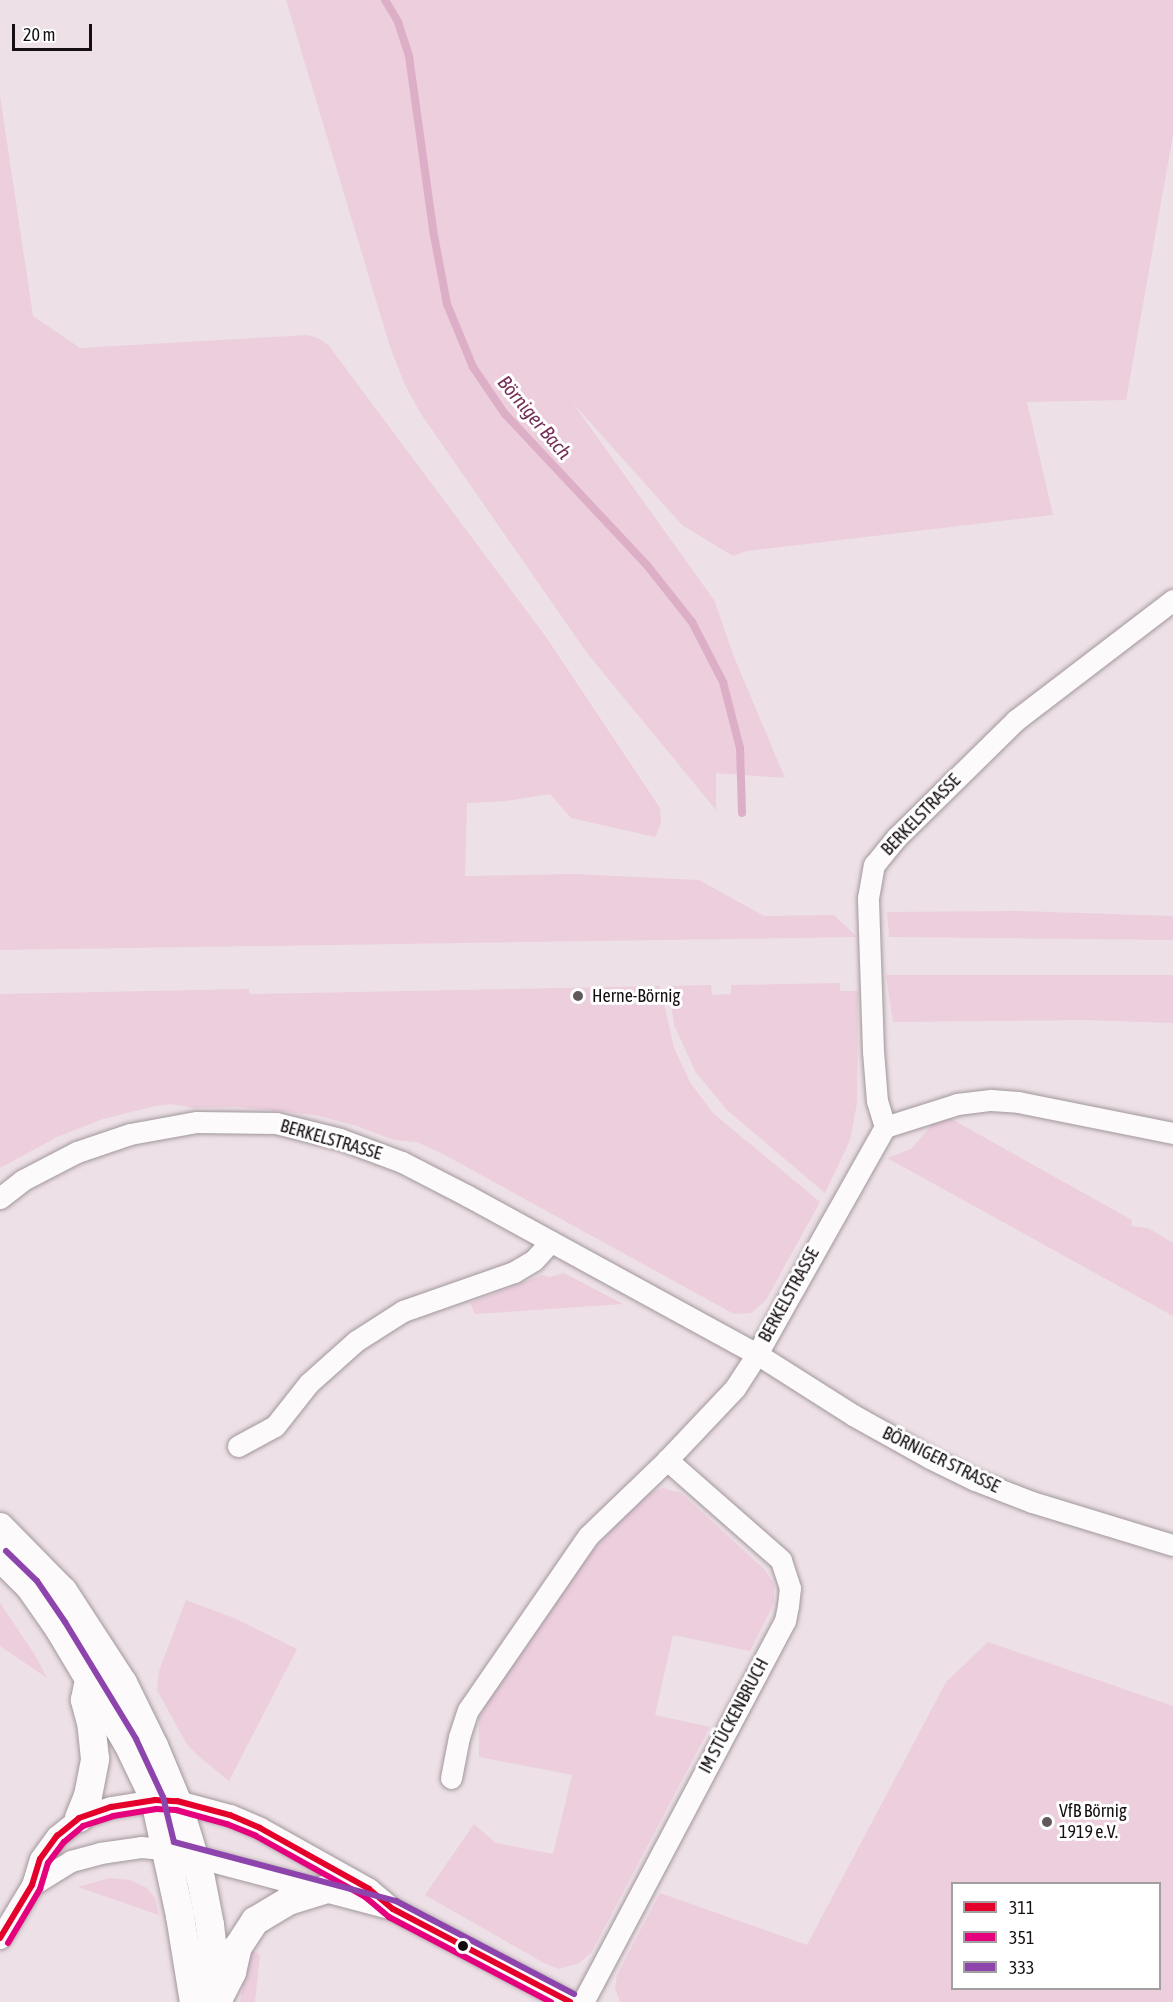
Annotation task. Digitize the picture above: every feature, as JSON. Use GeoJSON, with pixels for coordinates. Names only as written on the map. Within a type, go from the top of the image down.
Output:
{"type":"FeatureCollection","features":[{"type":"Feature","properties":{"kind":"main road"},"geometry":{"type":"LineString","coordinates":[[0,1527],[63,1591],[123,1683],[154,1746],[166,1800],[166,1849],[211,2001]]}},
{"type":"Feature","properties":{"kind":"main road"},"geometry":{"type":"LineString","coordinates":[[0,1557],[30,1587],[58,1626],[136,1757],[166,1800],[194,1854],[210,1925],[211,2001]]}},
{"type":"Feature","properties":{"kind":"main road"},"geometry":{"type":"LineString","coordinates":[[79,1818],[88,1796],[95,1760],[86,1700],[89,1677]]}},
{"type":"Feature","properties":{"kind":"main road"},"geometry":{"type":"LineString","coordinates":[[211,2001],[232,1972],[238,1947],[255,1921],[288,1901],[324,1890]]}},
{"type":"Feature","properties":{"kind":"street","name":"BERKELSTRASSE"},"geometry":{"type":"LineString","coordinates":[[0,1198],[23,1180],[77,1152],[130,1134],[197,1122],[276,1123],[339,1139],[402,1162],[757,1354],[885,1127],[877,1101],[873,1051],[867,898],[874,865],[897,837],[1016,720],[1173,600]]}},
{"type":"Feature","properties":{"kind":"street"},"geometry":{"type":"LineString","coordinates":[[885,1127],[957,1104],[991,1100],[1018,1102],[1173,1133]]}},
{"type":"Feature","properties":{"kind":"street"},"geometry":{"type":"LineString","coordinates":[[238,1446],[275,1426],[309,1383],[356,1341],[403,1311],[514,1272],[534,1260],[551,1241]]}},
{"type":"Feature","properties":{"kind":"street"},"geometry":{"type":"LineString","coordinates":[[451,1778],[459,1737],[468,1710],[588,1536],[667,1460],[735,1388],[757,1354]]}},
{"type":"Feature","properties":{"kind":"street","name":"BÖRNIGER STRASSE"},"geometry":{"type":"LineString","coordinates":[[757,1354],[853,1415],[975,1480],[1032,1502],[1173,1545]]}},
{"type":"Feature","properties":{"kind":"street","name":"IM STÜCKENBRUCH"},"geometry":{"type":"LineString","coordinates":[[583,2002],[785,1621],[788,1606],[790,1588],[781,1560],[667,1460]]}},
{"type":"Feature","properties":{"kind":"street"},"geometry":{"type":"LineString","coordinates":[[0,1938],[32,1885],[40,1859],[57,1836],[79,1818],[111,1807],[166,1800],[230,1815],[260,1828],[369,1889],[393,1909],[570,2002]]}},
{"type":"Feature","properties":{"kind":"street"},"geometry":{"type":"LineString","coordinates":[[32,1885],[71,1861],[100,1852],[141,1847],[194,1854],[324,1890],[362,1903],[393,1909]]}},
{"type":"Feature","properties":{"kind":"shaded area"},"geometry":{"type":"Polygon","coordinates":[[[286,0],[1173,0],[1173,135],[1126,400],[1027,402],[1053,515],[747,551],[733,556],[682,525],[572,402],[714,600],[734,657],[785,778],[716,773],[716,810],[587,653],[421,414],[405,385],[390,347],[286,0]]]}},
{"type":"Feature","properties":{"kind":"shaded area"},"geometry":{"type":"Polygon","coordinates":[[[0,96],[33,316],[80,348],[308,335],[320,339],[329,346],[546,637],[660,808],[661,824],[655,837],[571,818],[550,794],[507,801],[467,803],[465,876],[575,874],[699,880],[764,916],[834,915],[857,937],[0,950],[0,96]]]}},
{"type":"Feature","properties":{"kind":"shaded area"},"geometry":{"type":"Polygon","coordinates":[[[1018,911],[1173,916],[1173,940],[889,937],[887,912],[1018,911]]]}},
{"type":"Feature","properties":{"kind":"shaded area"},"geometry":{"type":"Polygon","coordinates":[[[886,975],[1173,975],[1173,1023],[1086,1020],[893,1022],[886,975]]]}},
{"type":"Feature","properties":{"kind":"shaded area"},"geometry":{"type":"Polygon","coordinates":[[[840,983],[840,991],[858,991],[857,1103],[850,1140],[825,1193],[727,1110],[695,1071],[674,1025],[669,986],[711,985],[712,995],[731,994],[731,985],[840,983]]]}},
{"type":"Feature","properties":{"kind":"shaded area"},"geometry":{"type":"Polygon","coordinates":[[[660,986],[674,1048],[691,1084],[714,1114],[820,1202],[766,1300],[751,1313],[734,1314],[443,1154],[417,1142],[394,1140],[357,1126],[315,1115],[237,1107],[193,1108],[170,1104],[155,1106],[103,1119],[57,1137],[0,1168],[0,994],[249,989],[249,994],[660,986]]]}},
{"type":"Feature","properties":{"kind":"shaded area"},"geometry":{"type":"Polygon","coordinates":[[[946,1116],[1132,1220],[1131,1226],[1148,1228],[1173,1243],[1173,1316],[887,1158],[911,1149],[936,1120],[946,1116]]]}},
{"type":"Feature","properties":{"kind":"shaded area"},"geometry":{"type":"Polygon","coordinates":[[[564,1273],[623,1304],[475,1314],[470,1303],[542,1275],[550,1277],[564,1273]]]}},
{"type":"Feature","properties":{"kind":"shaded area"},"geometry":{"type":"Polygon","coordinates":[[[663,1488],[681,1493],[765,1570],[774,1584],[774,1603],[750,1651],[673,1635],[655,1715],[710,1727],[591,1953],[579,1963],[559,1969],[544,1963],[425,1895],[474,1824],[496,1843],[553,1854],[572,1775],[479,1757],[479,1718],[490,1697],[586,1558],[644,1495],[663,1488]]]}},
{"type":"Feature","properties":{"kind":"shaded area"},"geometry":{"type":"Polygon","coordinates":[[[186,1600],[234,1618],[297,1649],[229,1781],[186,1743],[157,1690],[159,1671],[186,1600]]]}},
{"type":"Feature","properties":{"kind":"shaded area"},"geometry":{"type":"Polygon","coordinates":[[[0,1603],[35,1655],[47,1678],[0,1646],[0,1603]]]}},
{"type":"Feature","properties":{"kind":"shaded area"},"geometry":{"type":"Polygon","coordinates":[[[988,1642],[1173,1706],[1173,2002],[620,2002],[615,1988],[617,1975],[660,1893],[807,1945],[946,1682],[988,1642]]]}},
{"type":"Feature","properties":{"kind":"shaded area"},"geometry":{"type":"Polygon","coordinates":[[[110,1878],[130,1880],[147,1888],[155,1898],[159,1915],[78,1887],[110,1878]]]}},
{"type":"Feature","properties":{"kind":"shaded area"},"geometry":{"type":"Polygon","coordinates":[[[249,1949],[260,1955],[255,2002],[240,2002],[249,1949]]]}},
{"type":"Feature","properties":{"kind":"waterway","name":"Börniger Bach"},"geometry":{"type":"LineString","coordinates":[[385,0],[398,22],[409,56],[433,230],[447,304],[473,367],[505,414],[646,564],[692,622],[723,682],[740,748],[742,813]]}},
{"type":"Feature","properties":{"kind":"transit line","name":"333"},"geometry":{"type":"LineString","coordinates":[[6,1551],[37,1581],[65,1622],[136,1739],[163,1797],[174,1842],[396,1901],[574,1994]]}},
{"type":"Feature","properties":{"kind":"transit line","name":"311"},"geometry":{"type":"LineString","coordinates":[[0,1938],[32,1885],[40,1859],[57,1836],[79,1818],[111,1807],[155,1800],[177,1801],[230,1815],[260,1828],[369,1889],[393,1909],[570,2002]]}},
{"type":"Feature","properties":{"kind":"transit line","name":"351"},"geometry":{"type":"LineString","coordinates":[[8,1943],[40,1889],[48,1863],[64,1842],[83,1826],[113,1816],[156,1809],[176,1810],[227,1824],[256,1836],[364,1896],[389,1917],[551,2002]]}},
{"type":"Feature","properties":{"kind":"place","name":"Herne-Börnig"},"geometry":{"type":"Point","coordinates":[578,996]}},
{"type":"Feature","properties":{"kind":"place","name":"VfB Börnig 1919 e.V."},"geometry":{"type":"Point","coordinates":[1047,1822]}}]}
